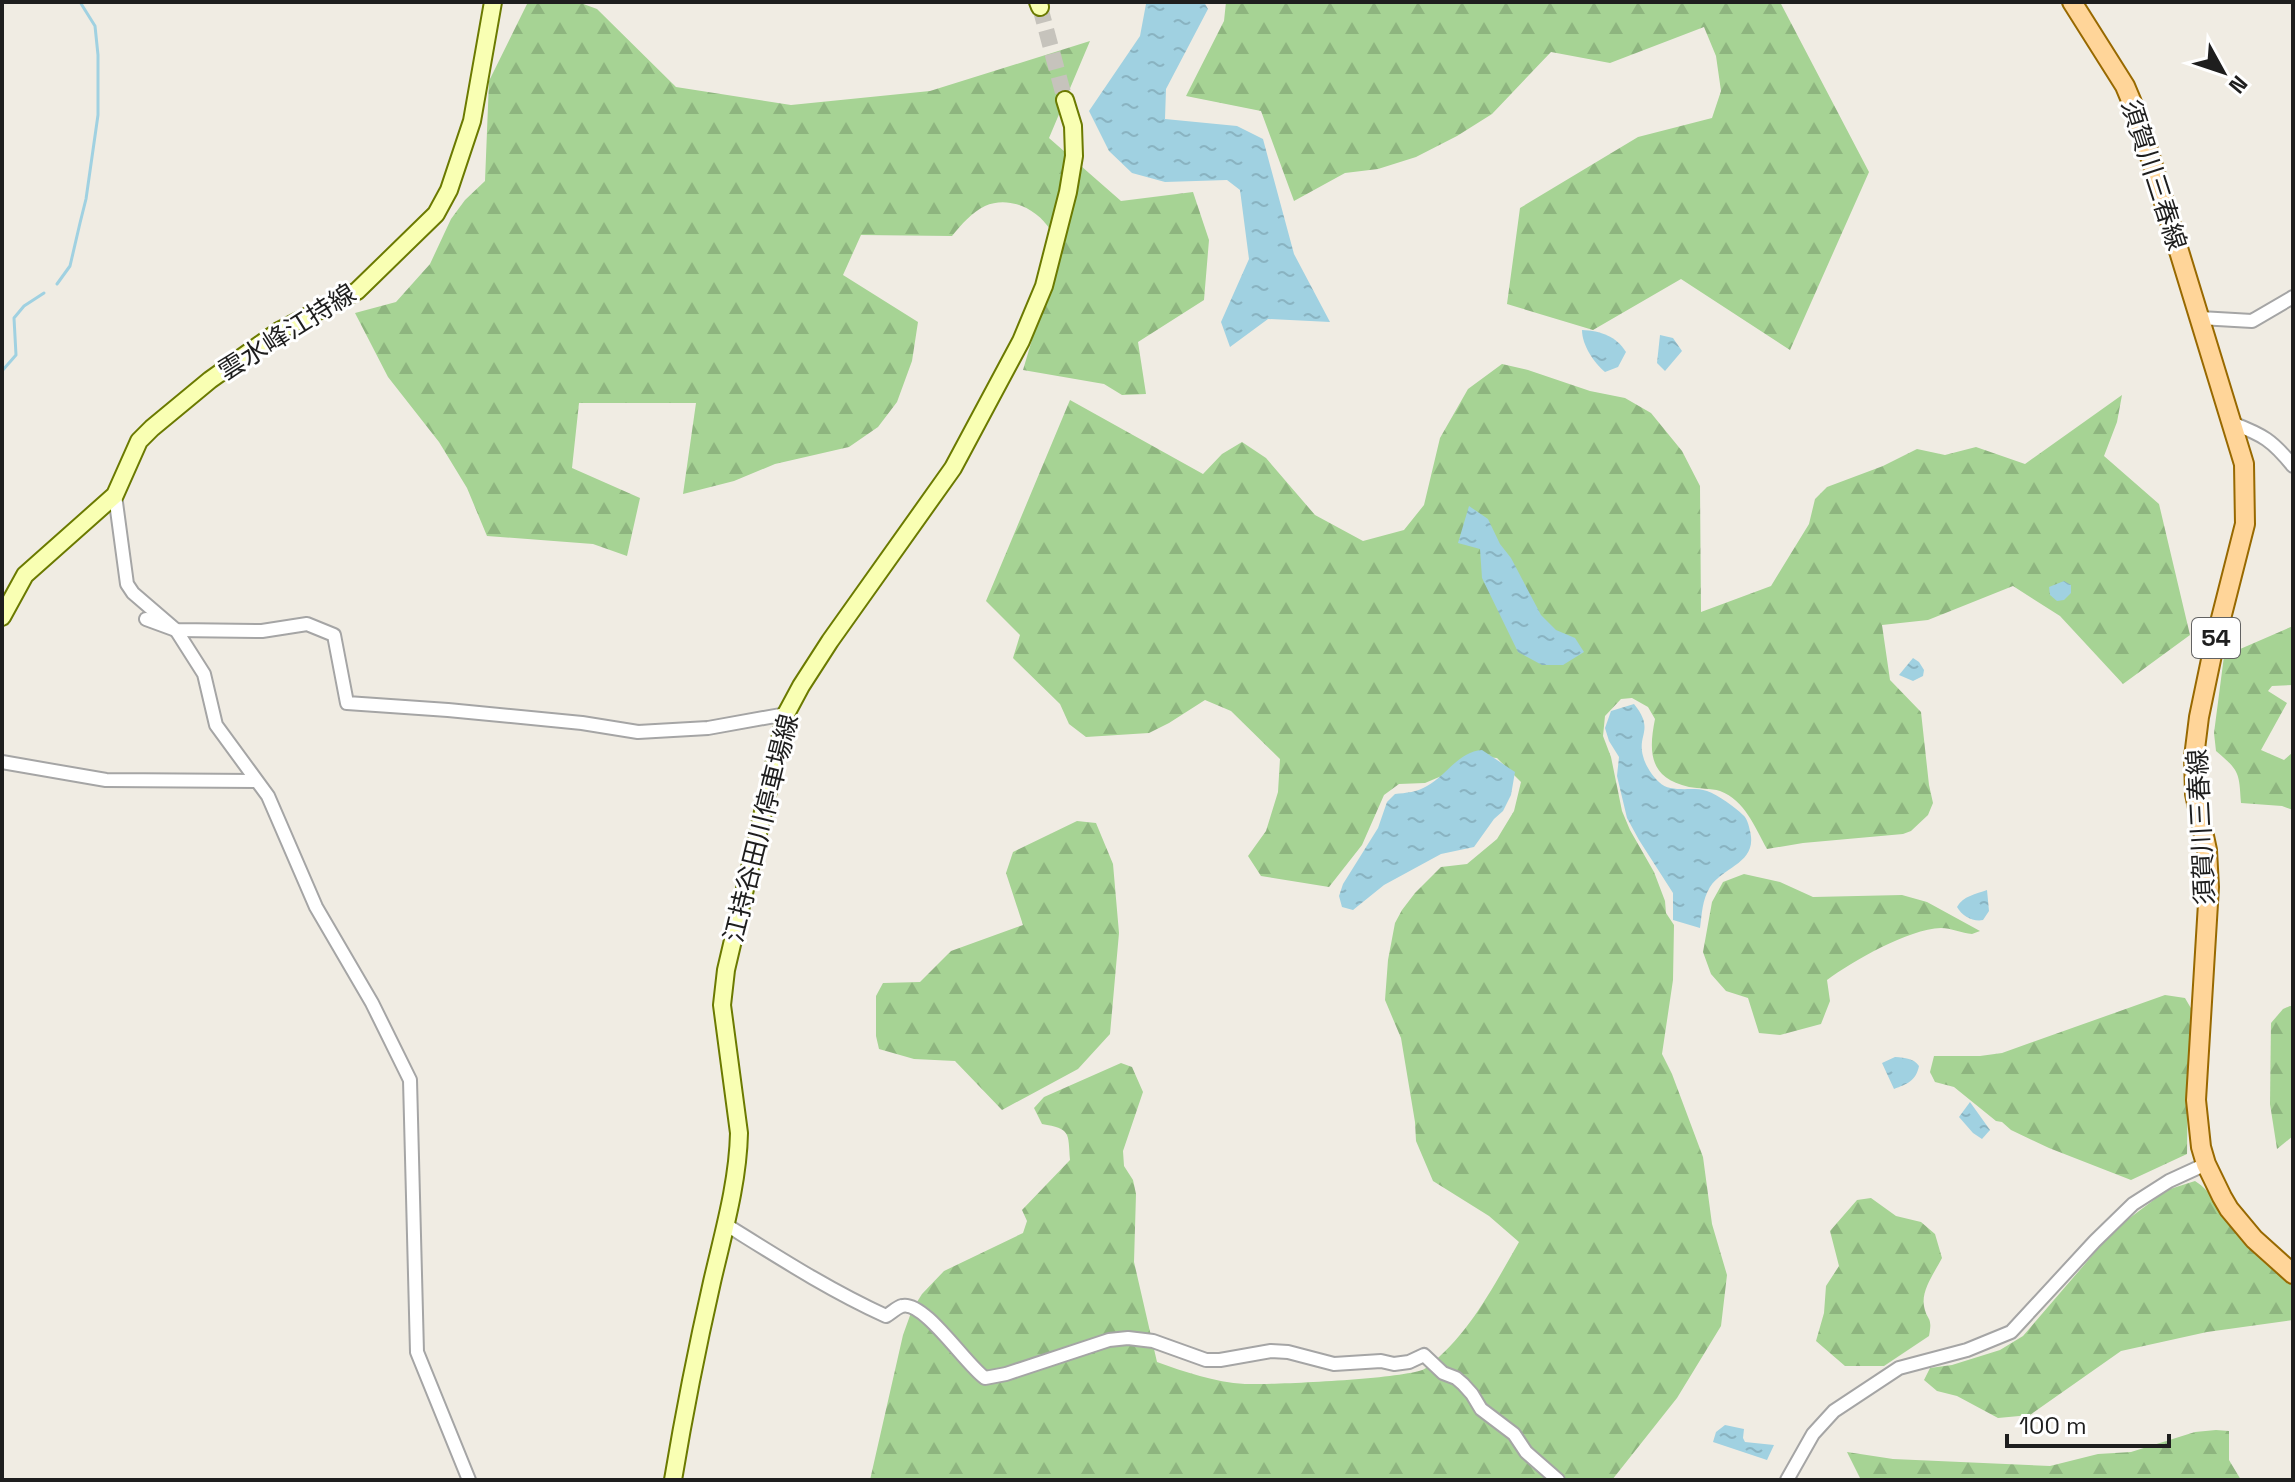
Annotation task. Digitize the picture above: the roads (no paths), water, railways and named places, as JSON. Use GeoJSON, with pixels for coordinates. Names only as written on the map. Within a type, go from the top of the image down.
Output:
{"type":"FeatureCollection","features":[{"type":"Feature","properties":{"kind":"main road","name":"雲水峰江持線"},"geometry":{"type":"LineString","coordinates":[[2,617],[25,575],[115,495],[139,441],[152,428],[210,380],[279,331],[357,291],[436,214],[449,190],[472,121],[493,2]]}},
{"type":"Feature","properties":{"kind":"main road","name":"須賀川三春線"},"geometry":{"type":"LineString","coordinates":[[2072,2],[2125,86],[2138,117],[2244,464],[2245,524],[2213,650],[2194,757],[2195,794],[2209,866],[2196,1100],[2198,1130],[2206,1164],[2229,1209],[2260,1245],[2293,1274]]}},
{"type":"Feature","properties":{"kind":"main road","name":"江持谷田川停車場線"},"geometry":{"type":"LineString","coordinates":[[673,1480],[690,1380],[739,1151],[722,1005],[726,970],[786,714],[830,641],[953,468],[1021,341],[1044,286],[1068,192],[1074,156],[1073,126],[1065,100]]}},
{"type":"Feature","properties":{"kind":"street"},"geometry":{"type":"LineString","coordinates":[[2200,318],[2252,321],[2293,297]]}},
{"type":"Feature","properties":{"kind":"street"},"geometry":{"type":"LineString","coordinates":[[2232,423],[2270,440],[2293,466]]}},
{"type":"Feature","properties":{"kind":"street"},"geometry":{"type":"LineString","coordinates":[[115,495],[127,584],[133,593],[176,630],[204,674],[216,725],[268,796],[316,907],[372,1003],[410,1080],[417,1352],[469,1480]]}},
{"type":"Feature","properties":{"kind":"street"},"geometry":{"type":"LineString","coordinates":[[146,619],[176,630],[262,631],[307,624],[334,635],[347,703],[582,723],[638,732],[708,728],[786,714]]}},
{"type":"Feature","properties":{"kind":"street"},"geometry":{"type":"LineString","coordinates":[[2,762],[106,780],[255,781]]}},
{"type":"Feature","properties":{"kind":"street"},"geometry":{"type":"LineString","coordinates":[[1787,1480],[1813,1434],[1834,1411],[1899,1368],[1967,1350],[2011,1332],[2118,1216],[2169,1181],[2206,1164]]}},
{"type":"Feature","properties":{"kind":"street"},"geometry":{"type":"LineString","coordinates":[[725,1224],[849,1299],[886,1316],[902,1306],[912,1307],[933,1322],[969,1365],[985,1378],[995,1378],[1109,1340],[1128,1338],[1153,1341],[1206,1360],[1271,1351],[1288,1352],[1334,1364],[1381,1361],[1394,1364],[1424,1355],[1443,1373],[1463,1384],[1481,1409],[1514,1434],[1526,1452],[1558,1480]]}},
{"type":"Feature","properties":{"kind":"water"},"geometry":{"type":"Polygon","coordinates":[[[1149,2],[1204,2],[1208,9],[1166,89],[1165,119],[1237,126],[1263,139],[1294,254],[1330,322],[1268,319],[1230,347],[1221,322],[1249,259],[1240,190],[1227,180],[1165,182],[1132,173],[1109,151],[1089,111],[1140,36],[1149,2]]]}},
{"type":"Feature","properties":{"kind":"water"},"geometry":{"type":"Polygon","coordinates":[[[1582,330],[1607,335],[1618,342],[1626,352],[1618,367],[1605,372],[1601,368],[1586,348],[1582,330]]]}},
{"type":"Feature","properties":{"kind":"water"},"geometry":{"type":"Polygon","coordinates":[[[1660,335],[1673,338],[1682,351],[1665,371],[1657,363],[1660,335]]]}},
{"type":"Feature","properties":{"kind":"water"},"geometry":{"type":"Polygon","coordinates":[[[1469,506],[1488,519],[1541,615],[1556,630],[1575,638],[1584,652],[1563,665],[1542,665],[1518,652],[1482,578],[1480,549],[1458,543],[1469,506]]]}},
{"type":"Feature","properties":{"kind":"water"},"geometry":{"type":"Polygon","coordinates":[[[2064,581],[2071,585],[2071,593],[2064,600],[2057,601],[2050,595],[2049,587],[2064,581]]]}},
{"type":"Feature","properties":{"kind":"water"},"geometry":{"type":"Polygon","coordinates":[[[1913,658],[1924,670],[1923,676],[1913,681],[1899,675],[1913,658]]]}},
{"type":"Feature","properties":{"kind":"water"},"geometry":{"type":"Polygon","coordinates":[[[1634,704],[1643,720],[1644,759],[1657,780],[1669,788],[1711,793],[1746,818],[1751,842],[1749,850],[1710,887],[1700,928],[1673,920],[1673,893],[1627,818],[1617,776],[1619,757],[1605,728],[1611,711],[1634,704]]]}},
{"type":"Feature","properties":{"kind":"water"},"geometry":{"type":"Polygon","coordinates":[[[1482,750],[1515,772],[1511,795],[1503,811],[1474,847],[1441,854],[1384,885],[1353,910],[1342,907],[1339,896],[1343,884],[1378,828],[1387,802],[1395,794],[1427,786],[1459,759],[1482,750]]]}},
{"type":"Feature","properties":{"kind":"water"},"geometry":{"type":"Polygon","coordinates":[[[1987,890],[1989,911],[1983,920],[1968,918],[1957,907],[1966,898],[1987,890]]]}},
{"type":"Feature","properties":{"kind":"water"},"geometry":{"type":"Polygon","coordinates":[[[1895,1057],[1912,1060],[1919,1066],[1913,1079],[1894,1089],[1882,1063],[1895,1057]]]}},
{"type":"Feature","properties":{"kind":"water"},"geometry":{"type":"Polygon","coordinates":[[[1970,1102],[1990,1130],[1982,1139],[1959,1117],[1970,1102]]]}},
{"type":"Feature","properties":{"kind":"water"},"geometry":{"type":"Polygon","coordinates":[[[1725,1425],[1744,1429],[1745,1442],[1774,1445],[1767,1460],[1713,1442],[1716,1432],[1725,1425]]]}},
{"type":"Feature","properties":{"kind":"waterway"},"geometry":{"type":"LineString","coordinates":[[57,284],[70,266],[86,199],[98,115],[95,26],[80,2]]}},
{"type":"Feature","properties":{"kind":"waterway"},"geometry":{"type":"LineString","coordinates":[[2,371],[16,355],[14,318],[24,306],[44,293]]}},
{"type":"Feature","properties":{"kind":"tunnel"},"geometry":{"type":"LineString","coordinates":[[1040,7],[1065,100]]}}]}
